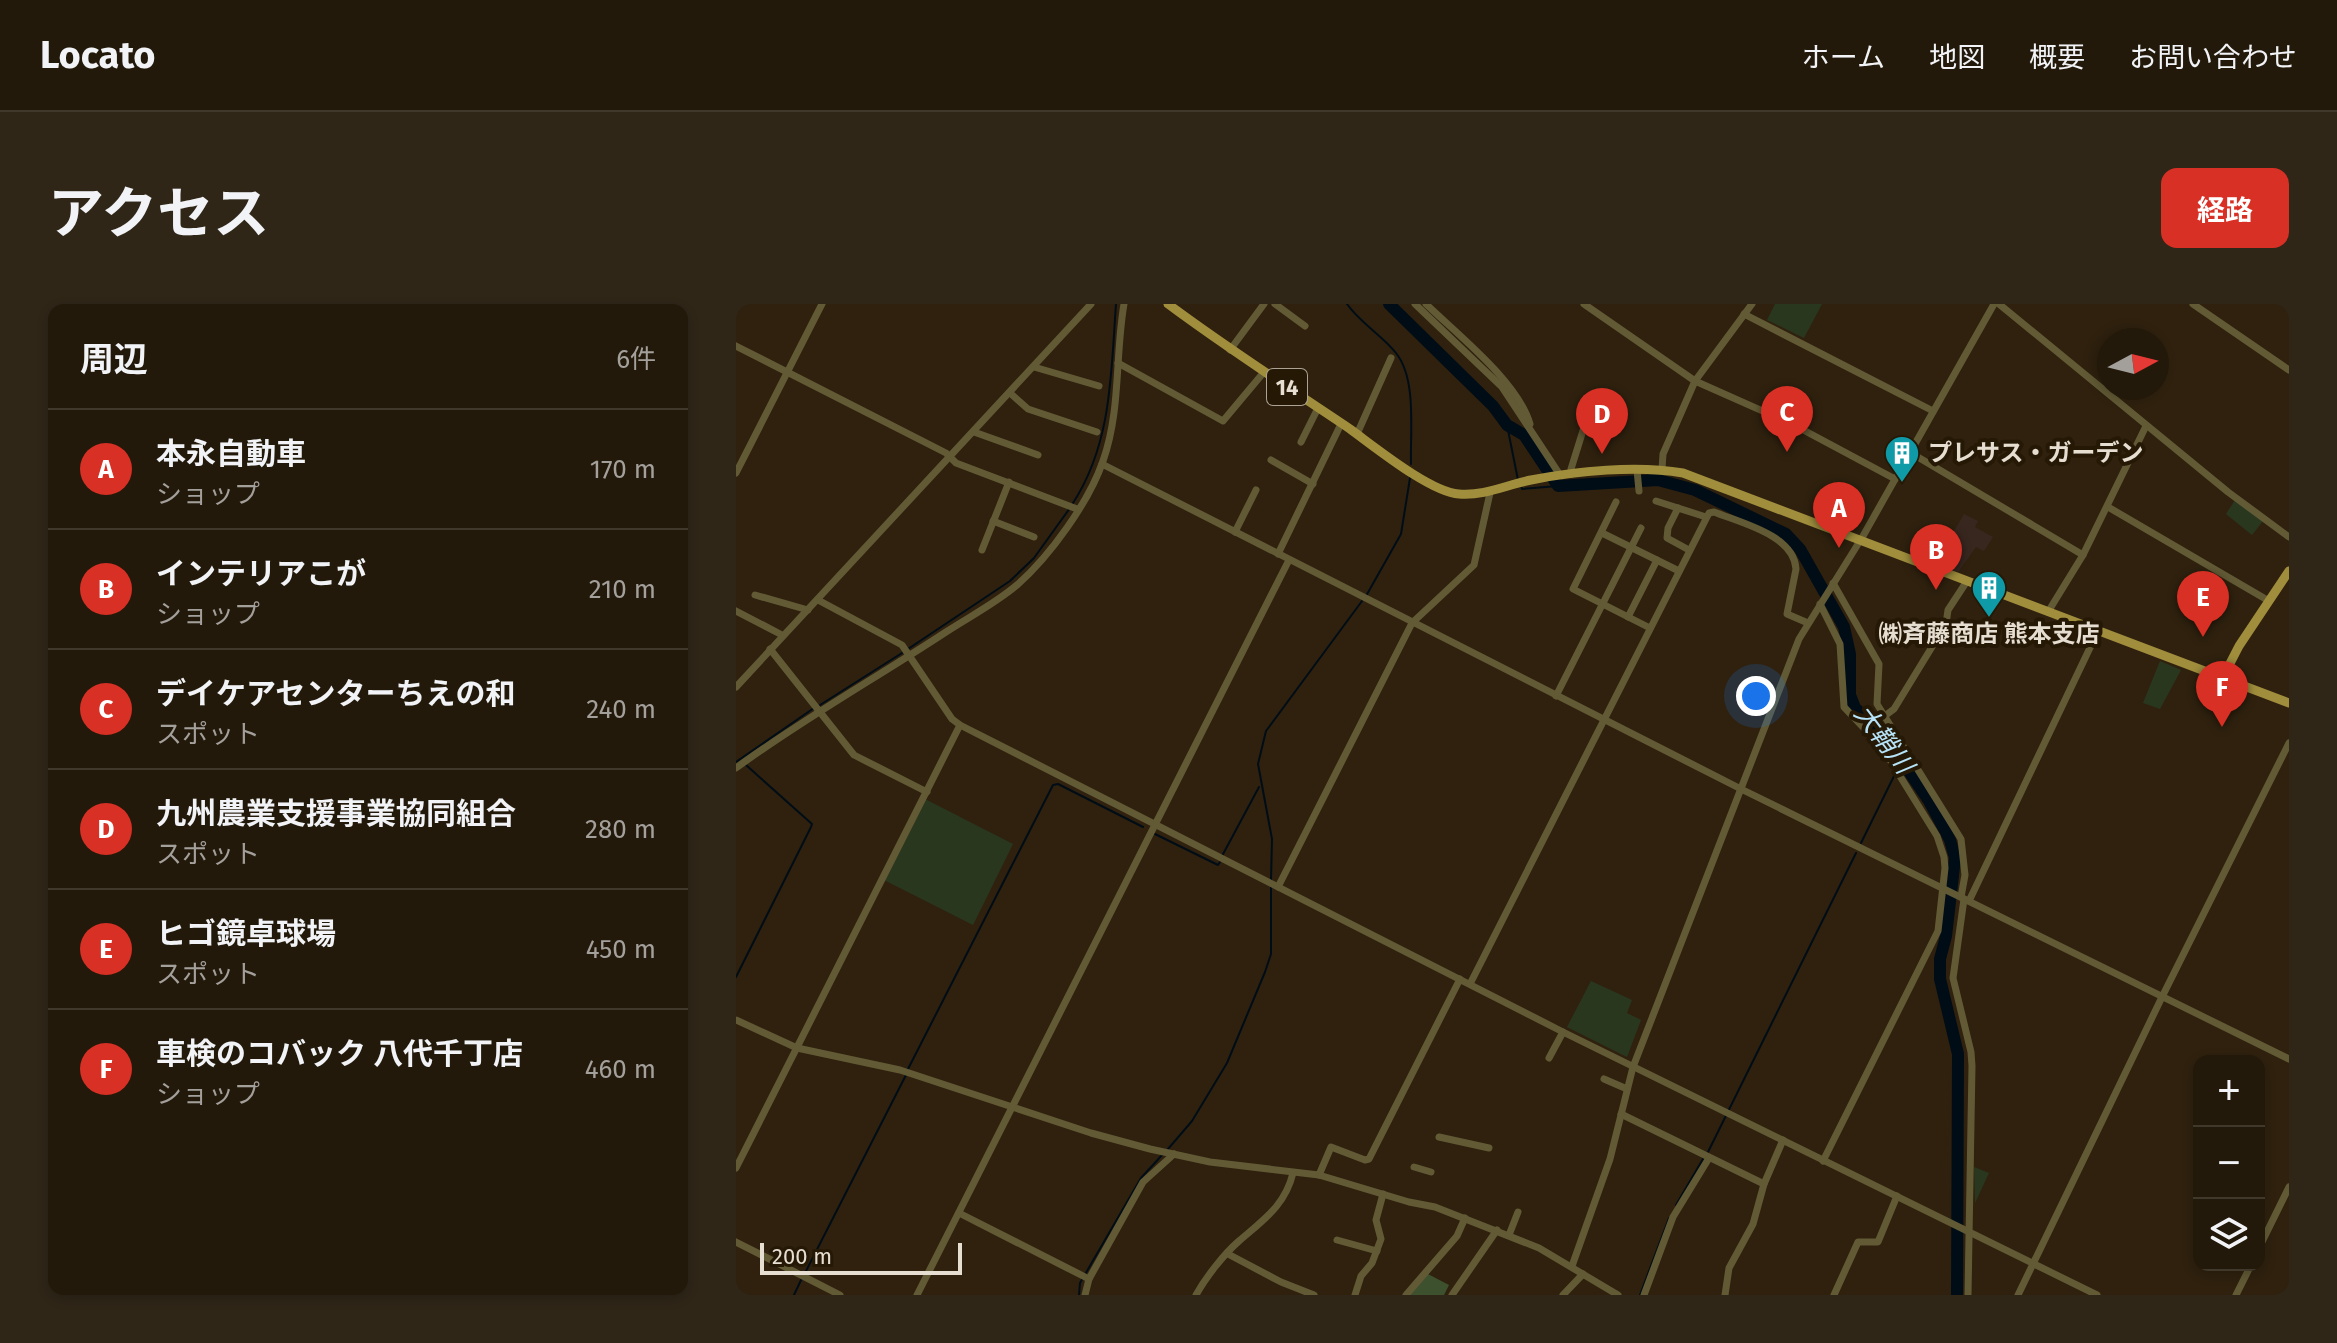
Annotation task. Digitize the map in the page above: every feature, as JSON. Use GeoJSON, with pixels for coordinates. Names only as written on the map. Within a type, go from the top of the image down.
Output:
{"type":"FeatureCollection","features":[{"type":"Feature","properties":{"kind":"main road","name":"14"},"geometry":{"type":"LineString","coordinates":[[1168,304],[1230,350],[1418,476],[1449,492],[1490,493],[1525,481],[1572,474],[1637,473],[1662,469],[1694,477],[2289,703]]}},
{"type":"Feature","properties":{"kind":"main road"},"geometry":{"type":"LineString","coordinates":[[2223,677],[2239,646],[2289,571]]}},
{"type":"Feature","properties":{"kind":"street"},"geometry":{"type":"LineString","coordinates":[[736,473],[822,304]]}},
{"type":"Feature","properties":{"kind":"street"},"geometry":{"type":"LineString","coordinates":[[736,687],[1091,304]]}},
{"type":"Feature","properties":{"kind":"street"},"geometry":{"type":"LineString","coordinates":[[736,768],[818,708],[1015,586],[1038,564],[1071,506],[1102,464],[1114,423],[1124,304]]}},
{"type":"Feature","properties":{"kind":"street"},"geometry":{"type":"LineString","coordinates":[[1230,350],[1264,304]]}},
{"type":"Feature","properties":{"kind":"street"},"geometry":{"type":"LineString","coordinates":[[1275,304],[1305,326]]}},
{"type":"Feature","properties":{"kind":"street"},"geometry":{"type":"LineString","coordinates":[[1415,304],[1502,387],[1558,475]]}},
{"type":"Feature","properties":{"kind":"street"},"geometry":{"type":"LineString","coordinates":[[1426,304],[1505,380],[1528,416],[1532,430]]}},
{"type":"Feature","properties":{"kind":"street"},"geometry":{"type":"LineString","coordinates":[[1584,304],[1695,381],[1794,425],[1895,479]]}},
{"type":"Feature","properties":{"kind":"street"},"geometry":{"type":"LineString","coordinates":[[1662,469],[1663,454],[1695,381],[1752,304]]}},
{"type":"Feature","properties":{"kind":"street"},"geometry":{"type":"LineString","coordinates":[[1572,1266],[1610,1159],[1633,1067],[1784,674],[1808,623],[1860,540],[1996,304],[2228,492],[2289,537]]}},
{"type":"Feature","properties":{"kind":"street"},"geometry":{"type":"LineString","coordinates":[[2193,304],[2289,370]]}},
{"type":"Feature","properties":{"kind":"street"},"geometry":{"type":"LineString","coordinates":[[1744,314],[1933,411]]}},
{"type":"Feature","properties":{"kind":"street"},"geometry":{"type":"LineString","coordinates":[[736,346],[946,453],[956,463],[1071,506]]}},
{"type":"Feature","properties":{"kind":"street"},"geometry":{"type":"LineString","coordinates":[[1357,434],[1391,358]]}},
{"type":"Feature","properties":{"kind":"street"},"geometry":{"type":"LineString","coordinates":[[1118,363],[1223,421],[1264,372]]}},
{"type":"Feature","properties":{"kind":"street"},"geometry":{"type":"LineString","coordinates":[[1034,367],[1099,386]]}},
{"type":"Feature","properties":{"kind":"street"},"geometry":{"type":"LineString","coordinates":[[1010,393],[1028,409],[1097,432]]}},
{"type":"Feature","properties":{"kind":"street"},"geometry":{"type":"LineString","coordinates":[[1301,442],[1318,408]]}},
{"type":"Feature","properties":{"kind":"street"},"geometry":{"type":"LineString","coordinates":[[1572,474],[1590,408]]}},
{"type":"Feature","properties":{"kind":"street"},"geometry":{"type":"LineString","coordinates":[[1278,554],[1341,424]]}},
{"type":"Feature","properties":{"kind":"street"},"geometry":{"type":"LineString","coordinates":[[2048,612],[2083,555],[2146,426]]}},
{"type":"Feature","properties":{"kind":"street"},"geometry":{"type":"LineString","coordinates":[[974,432],[1038,455]]}},
{"type":"Feature","properties":{"kind":"street"},"geometry":{"type":"LineString","coordinates":[[1911,453],[2083,555]]}},
{"type":"Feature","properties":{"kind":"street"},"geometry":{"type":"LineString","coordinates":[[1271,460],[1313,484]]}},
{"type":"Feature","properties":{"kind":"street"},"geometry":{"type":"LineString","coordinates":[[1102,464],[1741,789],[2289,1059]]}},
{"type":"Feature","properties":{"kind":"street"},"geometry":{"type":"LineString","coordinates":[[1637,473],[1639,491]]}},
{"type":"Feature","properties":{"kind":"street"},"geometry":{"type":"LineString","coordinates":[[982,550],[1009,482]]}},
{"type":"Feature","properties":{"kind":"street"},"geometry":{"type":"LineString","coordinates":[[1235,532],[1256,490]]}},
{"type":"Feature","properties":{"kind":"street"},"geometry":{"type":"LineString","coordinates":[[1277,886],[1412,623],[1474,565],[1490,493]]}},
{"type":"Feature","properties":{"kind":"street"},"geometry":{"type":"LineString","coordinates":[[1656,501],[1706,517]]}},
{"type":"Feature","properties":{"kind":"street"},"geometry":{"type":"LineString","coordinates":[[1616,502],[1573,589],[1650,628]]}},
{"type":"Feature","properties":{"kind":"street"},"geometry":{"type":"LineString","coordinates":[[2108,507],[2269,601]]}},
{"type":"Feature","properties":{"kind":"street"},"geometry":{"type":"LineString","coordinates":[[1678,508],[1668,528],[1667,538],[1689,550]]}},
{"type":"Feature","properties":{"kind":"street"},"geometry":{"type":"LineString","coordinates":[[1470,984],[1706,517],[1714,512],[1786,544],[1796,562],[1787,614],[1808,623]]}},
{"type":"Feature","properties":{"kind":"street"},"geometry":{"type":"LineString","coordinates":[[993,521],[1034,537]]}},
{"type":"Feature","properties":{"kind":"street"},"geometry":{"type":"LineString","coordinates":[[1556,696],[1641,528]]}},
{"type":"Feature","properties":{"kind":"street"},"geometry":{"type":"LineString","coordinates":[[1602,533],[1679,571]]}},
{"type":"Feature","properties":{"kind":"street"},"geometry":{"type":"LineString","coordinates":[[917,1295],[1289,560]]}},
{"type":"Feature","properties":{"kind":"street"},"geometry":{"type":"LineString","coordinates":[[1628,617],[1657,560]]}},
{"type":"Feature","properties":{"kind":"street"},"geometry":{"type":"LineString","coordinates":[[1886,715],[1894,709],[1946,624],[1948,610],[1967,581]]}},
{"type":"Feature","properties":{"kind":"street"},"geometry":{"type":"LineString","coordinates":[[1832,585],[1879,664],[1876,700],[1961,839],[1965,875],[1953,978],[1971,1052],[1966,1231],[1968,1295]]}},
{"type":"Feature","properties":{"kind":"street"},"geometry":{"type":"LineString","coordinates":[[755,595],[808,610]]}},
{"type":"Feature","properties":{"kind":"street"},"geometry":{"type":"LineString","coordinates":[[818,600],[894,638],[952,719],[960,725],[1563,1032],[2097,1295]]}},
{"type":"Feature","properties":{"kind":"street"},"geometry":{"type":"LineString","coordinates":[[1821,602],[1840,644],[1844,707],[1876,740],[1894,766],[1941,845],[1945,868],[1938,931],[1823,1161]]}},
{"type":"Feature","properties":{"kind":"street"},"geometry":{"type":"LineString","coordinates":[[736,611],[782,635]]}},
{"type":"Feature","properties":{"kind":"street"},"geometry":{"type":"LineString","coordinates":[[1963,898],[2098,631]]}},
{"type":"Feature","properties":{"kind":"street"},"geometry":{"type":"LineString","coordinates":[[770,649],[854,755],[927,792]]}},
{"type":"Feature","properties":{"kind":"street"},"geometry":{"type":"LineString","coordinates":[[736,1168],[960,725]]}},
{"type":"Feature","properties":{"kind":"street"},"geometry":{"type":"LineString","coordinates":[[2018,1295],[2289,743]]}},
{"type":"Feature","properties":{"kind":"street"},"geometry":{"type":"LineString","coordinates":[[1319,1175],[1331,1147],[1369,1159],[1460,979]]}},
{"type":"Feature","properties":{"kind":"street"},"geometry":{"type":"LineString","coordinates":[[736,1020],[797,1048],[900,1070],[1091,1133],[1210,1162],[1319,1175],[1465,1218],[1509,1235],[1572,1266],[1618,1295]]}},
{"type":"Feature","properties":{"kind":"street"},"geometry":{"type":"LineString","coordinates":[[1549,1058],[1563,1032]]}},
{"type":"Feature","properties":{"kind":"street"},"geometry":{"type":"LineString","coordinates":[[1604,1079],[1627,1089]]}},
{"type":"Feature","properties":{"kind":"street"},"geometry":{"type":"LineString","coordinates":[[1621,1114],[1764,1184]]}},
{"type":"Feature","properties":{"kind":"street"},"geometry":{"type":"LineString","coordinates":[[1439,1137],[1489,1148]]}},
{"type":"Feature","properties":{"kind":"street"},"geometry":{"type":"LineString","coordinates":[[1725,1295],[1729,1268],[1753,1224],[1764,1184],[1783,1140]]}},
{"type":"Feature","properties":{"kind":"street"},"geometry":{"type":"LineString","coordinates":[[1085,1295],[1085,1277],[1143,1182],[1173,1153]]}},
{"type":"Feature","properties":{"kind":"street"},"geometry":{"type":"LineString","coordinates":[[1644,1295],[1673,1217],[1709,1158]]}},
{"type":"Feature","properties":{"kind":"street"},"geometry":{"type":"LineString","coordinates":[[1414,1167],[1431,1172]]}},
{"type":"Feature","properties":{"kind":"street"},"geometry":{"type":"LineString","coordinates":[[1196,1295],[1237,1242],[1277,1207],[1293,1173]]}},
{"type":"Feature","properties":{"kind":"street"},"geometry":{"type":"LineString","coordinates":[[2265,1236],[2289,1187]]}},
{"type":"Feature","properties":{"kind":"street"},"geometry":{"type":"LineString","coordinates":[[1367,1295],[1356,1293],[1361,1276],[1372,1263],[1381,1239],[1376,1220],[1383,1194]]}},
{"type":"Feature","properties":{"kind":"street"},"geometry":{"type":"LineString","coordinates":[[1834,1295],[1858,1242],[1878,1242],[1897,1196]]}},
{"type":"Feature","properties":{"kind":"street"},"geometry":{"type":"LineString","coordinates":[[1509,1235],[1518,1212]]}},
{"type":"Feature","properties":{"kind":"street"},"geometry":{"type":"LineString","coordinates":[[959,1213],[1085,1277]]}},
{"type":"Feature","properties":{"kind":"street"},"geometry":{"type":"LineString","coordinates":[[1406,1295],[1457,1236],[1465,1218]]}},
{"type":"Feature","properties":{"kind":"street"},"geometry":{"type":"LineString","coordinates":[[1452,1295],[1497,1230]]}},
{"type":"Feature","properties":{"kind":"street"},"geometry":{"type":"LineString","coordinates":[[1337,1240],[1377,1251]]}},
{"type":"Feature","properties":{"kind":"street"},"geometry":{"type":"LineString","coordinates":[[736,1242],[840,1295]]}},
{"type":"Feature","properties":{"kind":"street"},"geometry":{"type":"LineString","coordinates":[[1228,1254],[1290,1287],[1314,1295]]}},
{"type":"Feature","properties":{"kind":"street"},"geometry":{"type":"LineString","coordinates":[[2236,1295],[2248,1271]]}},
{"type":"Feature","properties":{"kind":"street"},"geometry":{"type":"LineString","coordinates":[[1563,1295],[1583,1274]]}},
{"type":"Feature","properties":{"kind":"shaded area"},"geometry":{"type":"Polygon","coordinates":[[[1964,514],[1978,521],[1975,527],[1993,537],[1984,551],[1976,547],[1958,572],[1935,564],[1964,514]]]}},
{"type":"Feature","properties":{"kind":"green space"},"geometry":{"type":"Polygon","coordinates":[[[1775,304],[1822,304],[1804,338],[1767,320],[1775,304]]]}},
{"type":"Feature","properties":{"kind":"green space"},"geometry":{"type":"Polygon","coordinates":[[[2235,500],[2263,521],[2252,535],[2226,514],[2235,500]]]}},
{"type":"Feature","properties":{"kind":"green space"},"geometry":{"type":"Polygon","coordinates":[[[2160,661],[2181,670],[2160,709],[2143,703],[2160,661]]]}},
{"type":"Feature","properties":{"kind":"green space"},"geometry":{"type":"Polygon","coordinates":[[[925,799],[1013,844],[973,925],[884,880],[925,799]]]}},
{"type":"Feature","properties":{"kind":"green space"},"geometry":{"type":"Polygon","coordinates":[[[1591,981],[1632,1000],[1627,1013],[1641,1020],[1627,1057],[1567,1027],[1591,981]]]}},
{"type":"Feature","properties":{"kind":"green space"},"geometry":{"type":"Polygon","coordinates":[[[1974,1167],[1989,1173],[1975,1203],[1974,1167]]]}},
{"type":"Feature","properties":{"kind":"green space"},"geometry":{"type":"Polygon","coordinates":[[[1426,1273],[1449,1285],[1444,1295],[1408,1295],[1426,1273]]]}},
{"type":"Feature","properties":{"kind":"waterway"},"geometry":{"type":"LineString","coordinates":[[1073,503],[1086,480],[1102,432],[1110,381],[1116,304]]}},
{"type":"Feature","properties":{"kind":"waterway"},"geometry":{"type":"LineString","coordinates":[[1347,304],[1403,364],[1410,391],[1411,464]]}},
{"type":"Feature","properties":{"kind":"waterway","name":"大鞘川"},"geometry":{"type":"LineString","coordinates":[[1389,304],[1493,406],[1507,425],[1524,435],[1558,486],[1658,480],[1695,490],[1786,534],[1800,549],[1844,627],[1850,654],[1850,695],[1855,708],[1885,736],[1929,801],[1950,840],[1955,858],[1946,936],[1940,959],[1940,979],[1958,1054],[1957,1295]]}},
{"type":"Feature","properties":{"kind":"waterway"},"geometry":{"type":"LineString","coordinates":[[1507,425],[1518,480]]}},
{"type":"Feature","properties":{"kind":"waterway"},"geometry":{"type":"LineString","coordinates":[[1366,596],[1401,534],[1410,478]]}},
{"type":"Feature","properties":{"kind":"waterway"},"geometry":{"type":"LineString","coordinates":[[1521,486],[1522,489],[1558,486]]}},
{"type":"Feature","properties":{"kind":"waterway"},"geometry":{"type":"LineString","coordinates":[[908,649],[1010,581],[1034,558],[1070,508]]}},
{"type":"Feature","properties":{"kind":"waterway"},"geometry":{"type":"LineString","coordinates":[[1271,880],[1272,839],[1258,764],[1266,731],[1362,601]]}},
{"type":"Feature","properties":{"kind":"waterway"},"geometry":{"type":"LineString","coordinates":[[820,705],[902,653]]}},
{"type":"Feature","properties":{"kind":"waterway"},"geometry":{"type":"LineString","coordinates":[[736,762],[814,708]]}},
{"type":"Feature","properties":{"kind":"waterway"},"geometry":{"type":"LineString","coordinates":[[736,977],[812,824],[746,765]]}},
{"type":"Feature","properties":{"kind":"waterway"},"geometry":{"type":"LineString","coordinates":[[1861,843],[1896,772]]}},
{"type":"Feature","properties":{"kind":"waterway"},"geometry":{"type":"LineString","coordinates":[[908,1069],[1053,785],[1058,784],[1143,827]]}},
{"type":"Feature","properties":{"kind":"waterway"},"geometry":{"type":"LineString","coordinates":[[1222,856],[1259,787]]}},
{"type":"Feature","properties":{"kind":"waterway"},"geometry":{"type":"LineString","coordinates":[[1155,834],[1218,865],[1220,862]]}},
{"type":"Feature","properties":{"kind":"waterway"},"geometry":{"type":"LineString","coordinates":[[1708,1152],[1856,853]]}},
{"type":"Feature","properties":{"kind":"waterway"},"geometry":{"type":"LineString","coordinates":[[1168,1149],[1192,1121],[1227,1063],[1265,972],[1271,954],[1271,887]]}},
{"type":"Feature","properties":{"kind":"waterway"},"geometry":{"type":"LineString","coordinates":[[805,1273],[906,1075]]}},
{"type":"Feature","properties":{"kind":"waterway"},"geometry":{"type":"LineString","coordinates":[[1079,1295],[1080,1283],[1141,1178],[1163,1154]]}},
{"type":"Feature","properties":{"kind":"waterway"},"geometry":{"type":"LineString","coordinates":[[1676,1205],[1703,1159]]}},
{"type":"Feature","properties":{"kind":"waterway"},"geometry":{"type":"LineString","coordinates":[[1640,1295],[1669,1218]]}},
{"type":"Feature","properties":{"kind":"waterway"},"geometry":{"type":"LineString","coordinates":[[794,1295],[802,1278]]}},
{"type":"Feature","properties":{"kind":"place","name":"デイケアセンターちえの和"},"geometry":{"type":"Point","coordinates":[1787,452]}},
{"type":"Feature","properties":{"kind":"place","name":"九州農業支援事業協同組合"},"geometry":{"type":"Point","coordinates":[1602,454]}},
{"type":"Feature","properties":{"kind":"place","name":"プレサス・ガーデン"},"geometry":{"type":"Point","coordinates":[1902,484]}},
{"type":"Feature","properties":{"kind":"place","name":"本永自動車"},"geometry":{"type":"Point","coordinates":[1839,548]}},
{"type":"Feature","properties":{"kind":"place","name":"インテリアこが"},"geometry":{"type":"Point","coordinates":[1936,590]}},
{"type":"Feature","properties":{"kind":"place","name":"㈱斉藤商店 熊本支店"},"geometry":{"type":"Point","coordinates":[1989,619]}},
{"type":"Feature","properties":{"kind":"place","name":"ヒゴ鏡卓球場"},"geometry":{"type":"Point","coordinates":[2203,637]}},
{"type":"Feature","properties":{"kind":"place","name":"車検のコバック 八代千丁店"},"geometry":{"type":"Point","coordinates":[2222,727]}}]}
